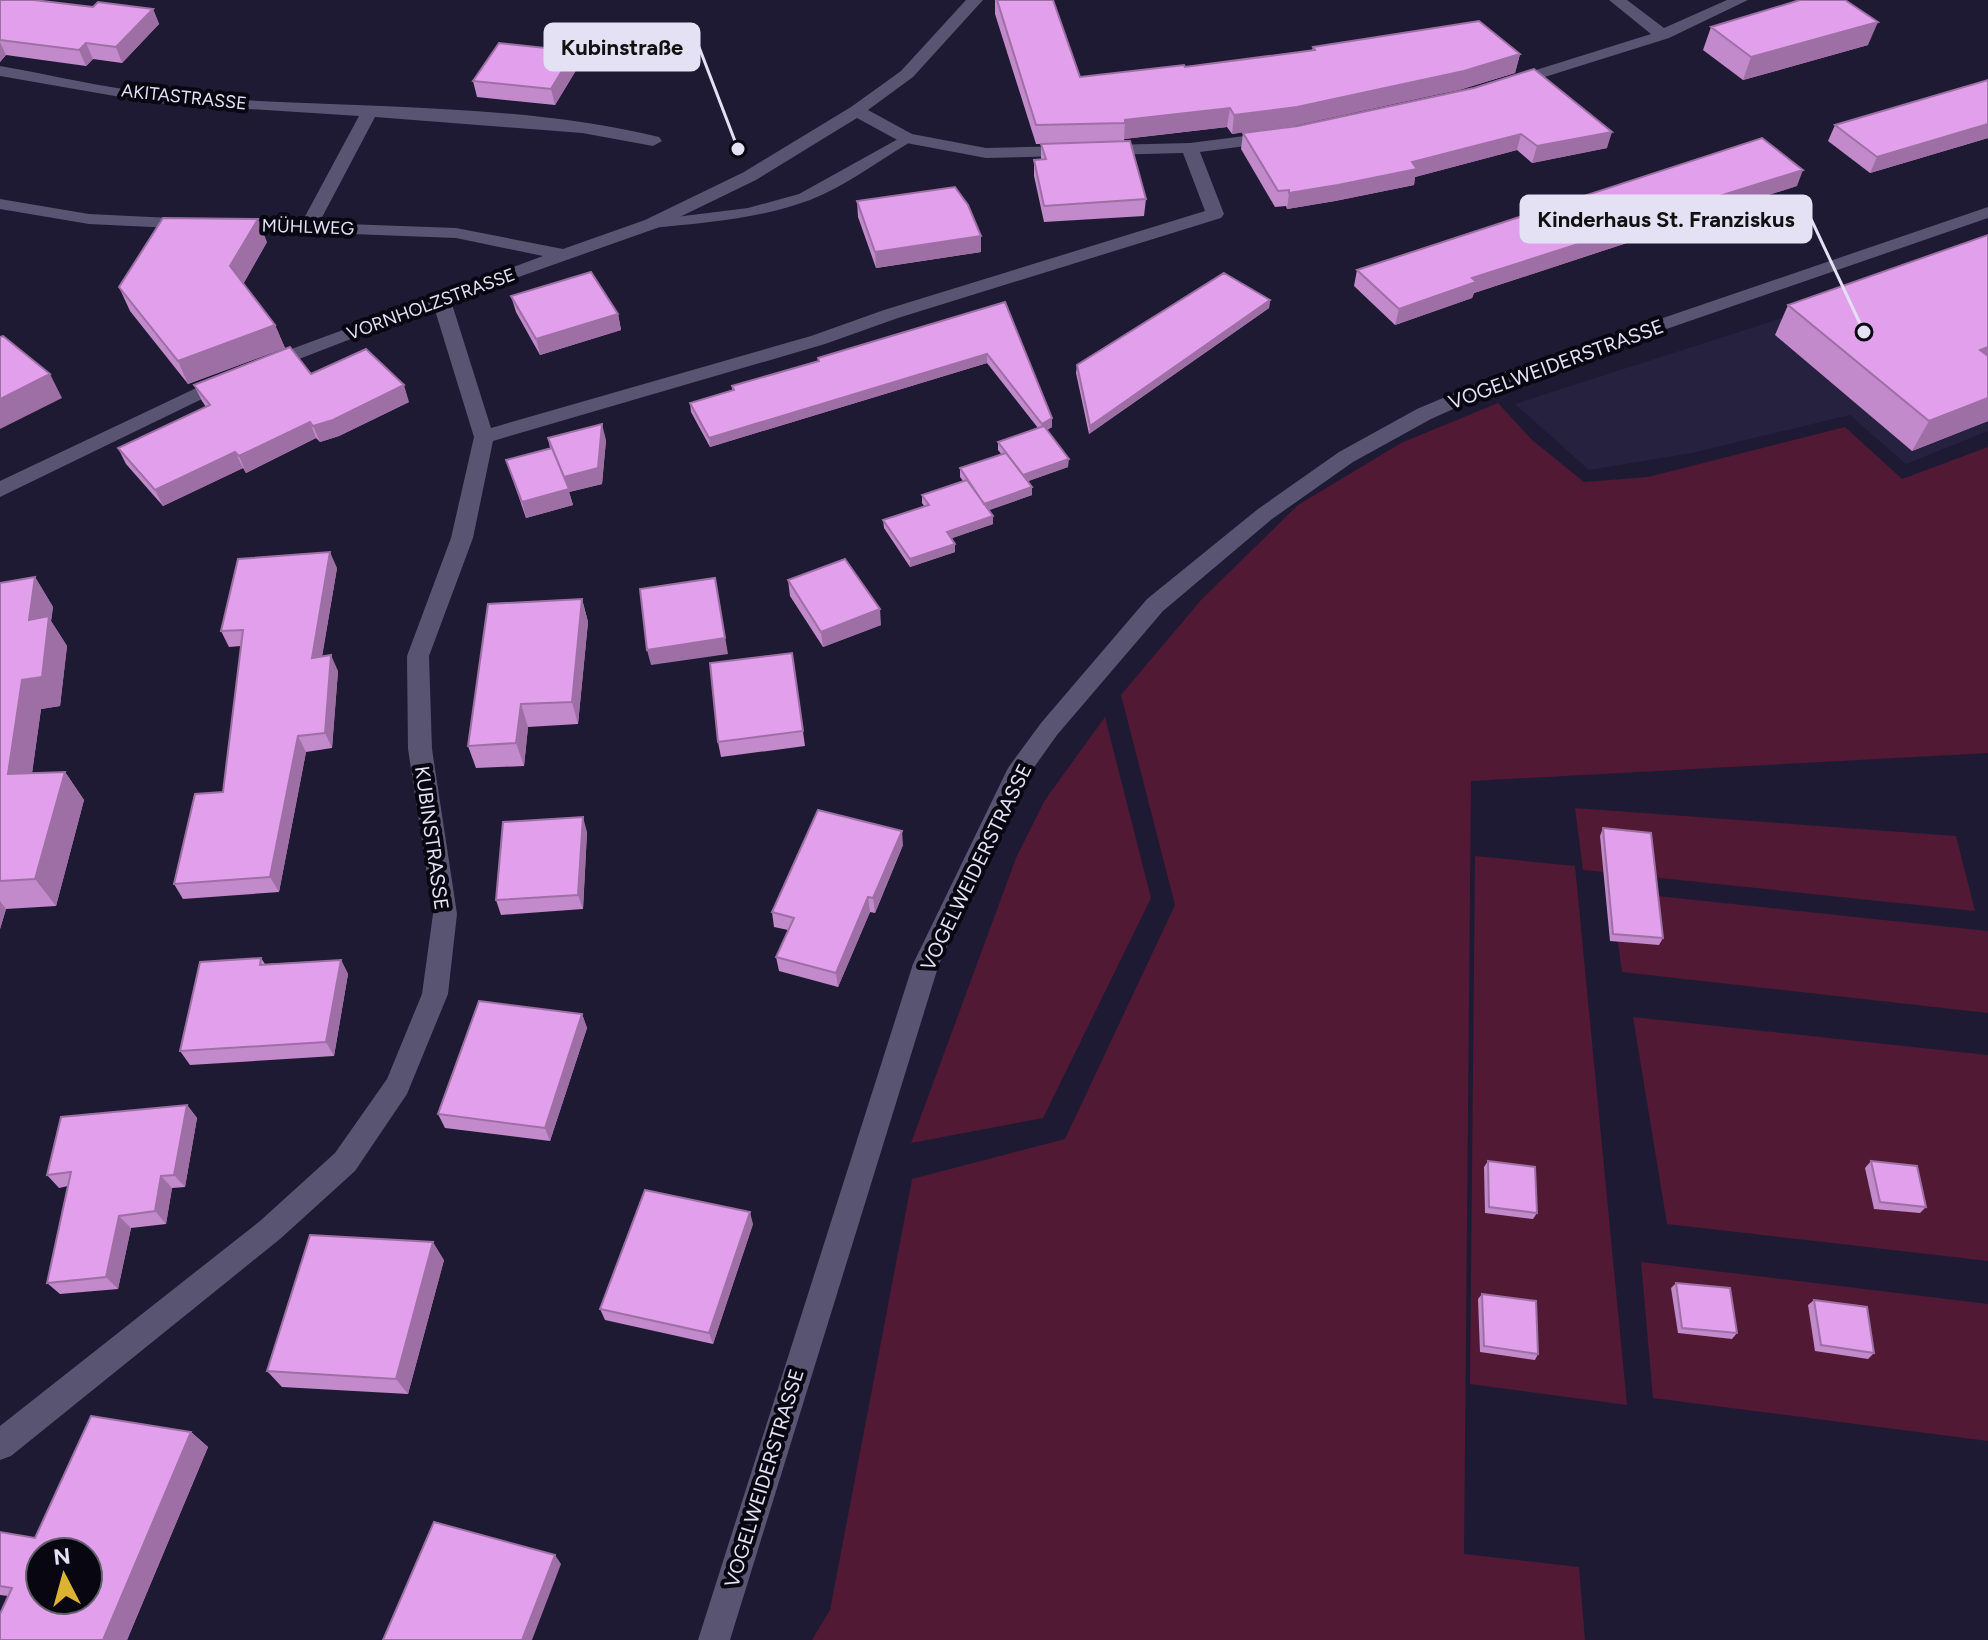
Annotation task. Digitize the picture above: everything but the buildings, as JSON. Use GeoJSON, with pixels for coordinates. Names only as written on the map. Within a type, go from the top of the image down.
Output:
{"type":"FeatureCollection","features":[{"type":"Feature","properties":{"kind":"street","name":"VORNHOLZSTRASSE"},"geometry":{"type":"LineString","coordinates":[[0,490],[203,389],[441,298],[651,224],[750,176],[857,111],[907,74],[975,0]]}},
{"type":"Feature","properties":{"kind":"street"},"geometry":{"type":"LineString","coordinates":[[1617,0],[1663,35]]}},
{"type":"Feature","properties":{"kind":"street"},"geometry":{"type":"LineString","coordinates":[[1493,88],[1663,35],[1740,0]]}},
{"type":"Feature","properties":{"kind":"street","name":"AKITASTRASSE"},"geometry":{"type":"LineString","coordinates":[[0,71],[155,98],[370,110],[568,127],[653,141]]}},
{"type":"Feature","properties":{"kind":"street"},"geometry":{"type":"LineString","coordinates":[[309,225],[370,110]]}},
{"type":"Feature","properties":{"kind":"street"},"geometry":{"type":"LineString","coordinates":[[857,111],[907,138],[986,153],[1190,148],[1295,134]]}},
{"type":"Feature","properties":{"kind":"street"},"geometry":{"type":"LineString","coordinates":[[484,437],[818,340],[891,314],[1215,214],[1190,148]]}},
{"type":"Feature","properties":{"kind":"street","name":"MÜHLWEG"},"geometry":{"type":"LineString","coordinates":[[0,204],[89,219],[150,224],[309,225],[456,233],[567,255]]}},
{"type":"Feature","properties":{"kind":"street","name":"VOGELWEIDERSTRASSE"},"geometry":{"type":"LineString","coordinates":[[714,1640],[926,964],[1016,775],[1049,729],[1155,605],[1265,514],[1346,457],[1424,414],[1509,377],[1988,212]]}},
{"type":"Feature","properties":{"kind":"street","name":"KUBINSTRASSE"},"geometry":{"type":"LineString","coordinates":[[0,1445],[291,1210],[345,1162],[398,1086],[435,994],[445,914],[420,749],[418,656],[462,538],[484,437],[441,298]]}},
{"type":"Feature","properties":{"kind":"lane"},"geometry":{"type":"LineString","coordinates":[[651,224],[727,217],[803,197],[860,169],[907,138]]}},
{"type":"Feature","properties":{"kind":"shaded area"},"geometry":{"type":"Polygon","coordinates":[[[1981,254],[1988,260],[1988,431],[1906,464],[1850,415],[1692,453],[1589,470],[1515,404],[1981,254]]]}},
{"type":"Feature","properties":{"kind":"shaded area"},"geometry":{"type":"Polygon","coordinates":[[[1498,403],[1532,440],[1584,482],[1648,477],[1845,427],[1902,479],[1988,447],[1988,753],[1471,781],[1464,1554],[1579,1567],[1585,1640],[812,1640],[830,1610],[912,1179],[1065,1139],[1175,905],[1121,695],[1201,600],[1298,505],[1401,443],[1498,403]]]}},
{"type":"Feature","properties":{"kind":"shaded area"},"geometry":{"type":"Polygon","coordinates":[[[1105,717],[1151,898],[1043,1118],[911,1143],[1016,858],[1045,800],[1105,717]]]}},
{"type":"Feature","properties":{"kind":"shaded area"},"geometry":{"type":"Polygon","coordinates":[[[1575,808],[1956,836],[1975,911],[1583,870],[1575,808]]]}},
{"type":"Feature","properties":{"kind":"shaded area"},"geometry":{"type":"Polygon","coordinates":[[[1475,856],[1575,866],[1627,1405],[1470,1384],[1475,856]]]}},
{"type":"Feature","properties":{"kind":"shaded area"},"geometry":{"type":"Polygon","coordinates":[[[1611,891],[1988,931],[1988,1013],[1622,972],[1611,891]]]}},
{"type":"Feature","properties":{"kind":"shaded area"},"geometry":{"type":"Polygon","coordinates":[[[1633,1017],[1988,1055],[1988,1261],[1667,1224],[1633,1017]]]}},
{"type":"Feature","properties":{"kind":"shaded area"},"geometry":{"type":"Polygon","coordinates":[[[1641,1262],[1988,1304],[1988,1441],[1653,1398],[1641,1262]]]}},
{"type":"Feature","properties":{"kind":"place","name":"Kubinstraße"},"geometry":{"type":"Point","coordinates":[738,149]}},
{"type":"Feature","properties":{"kind":"place","name":"Kinderhaus St. Franziskus"},"geometry":{"type":"Point","coordinates":[1864,332]}}]}
